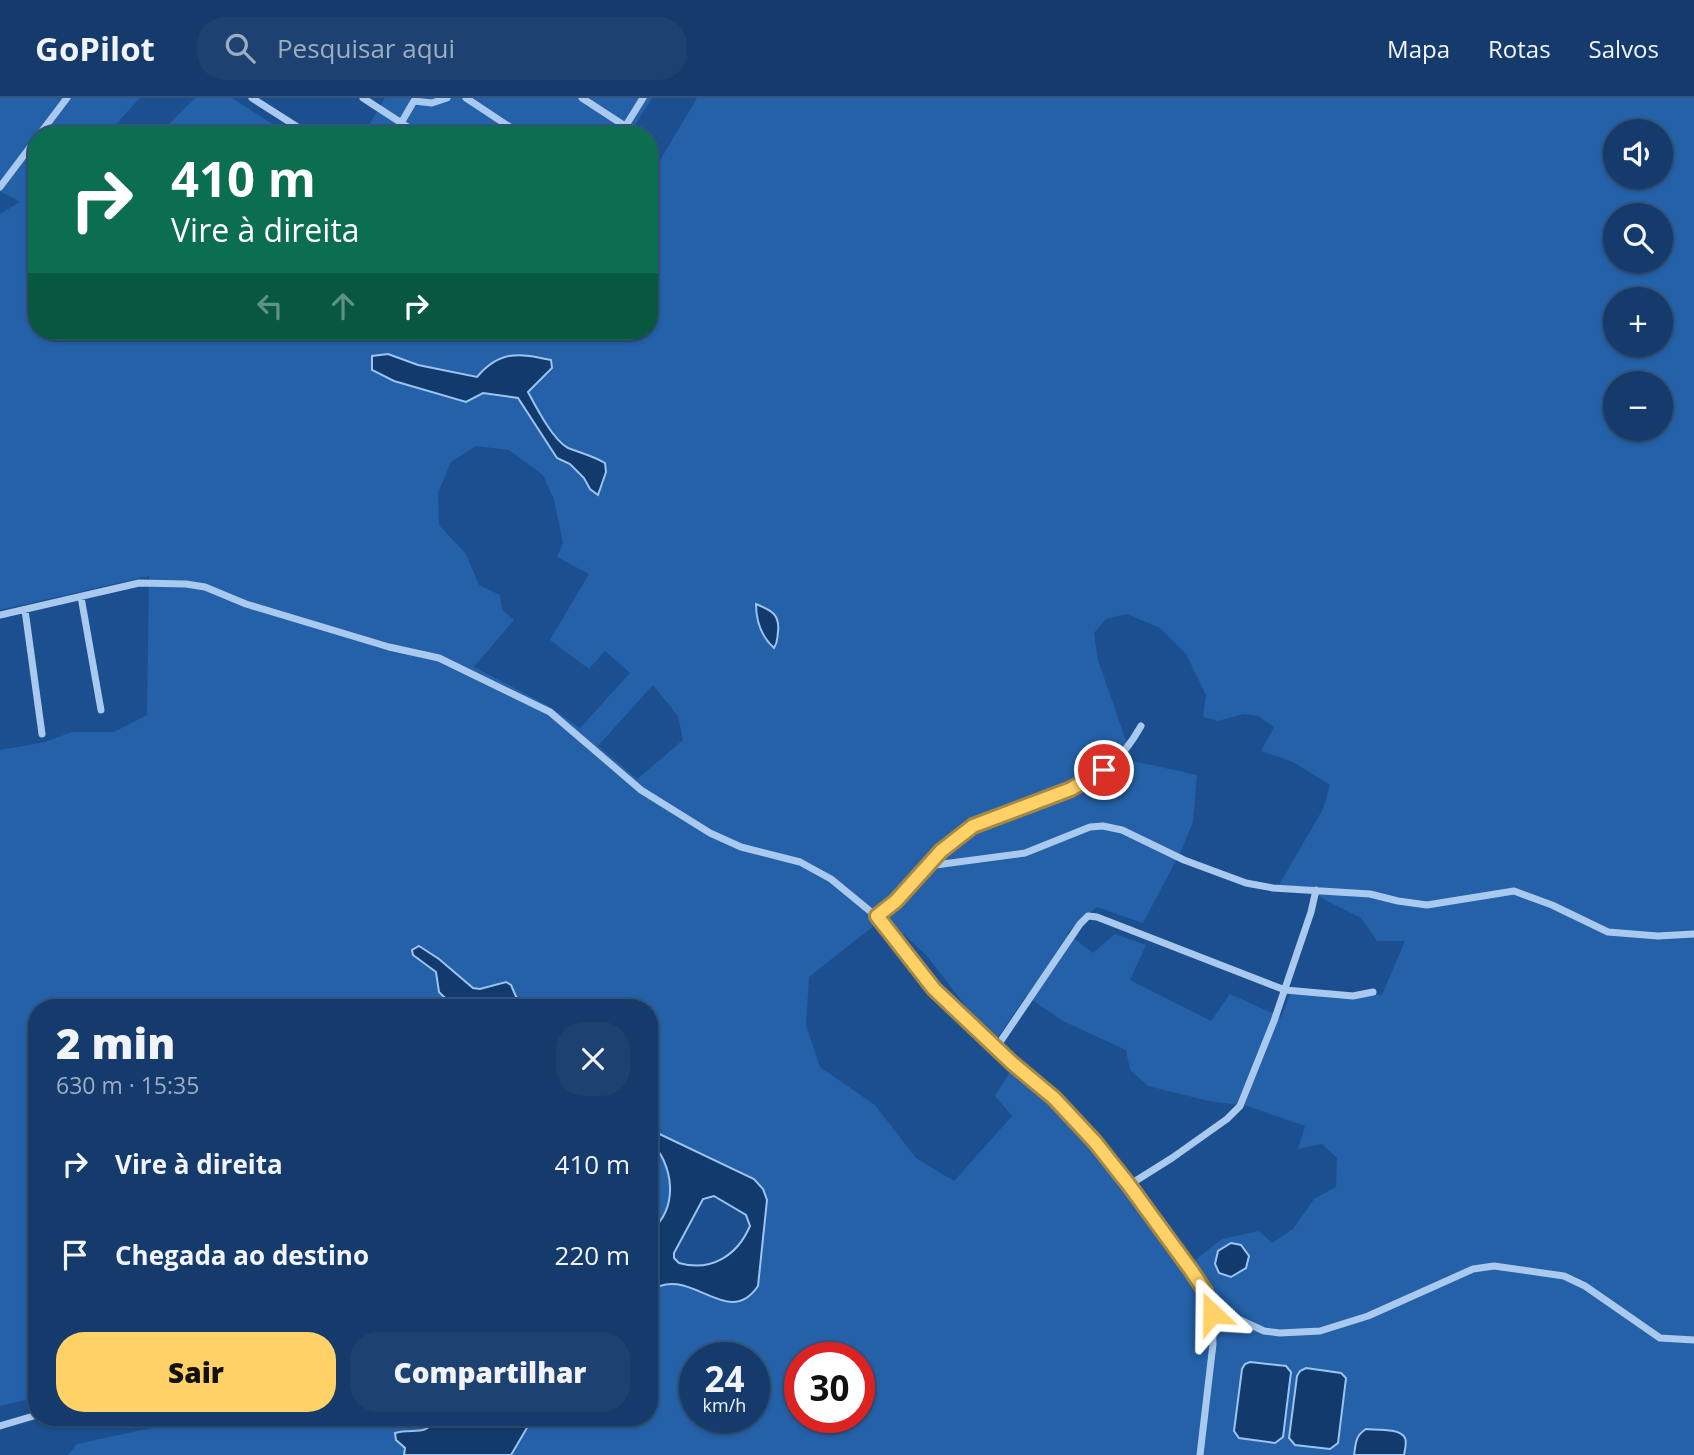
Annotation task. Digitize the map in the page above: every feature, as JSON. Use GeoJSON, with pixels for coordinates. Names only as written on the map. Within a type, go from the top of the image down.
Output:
{"type":"FeatureCollection","features":[{"type":"Feature","properties":{"kind":"street"},"geometry":{"type":"LineString","coordinates":[[46,126],[67,98]]}},
{"type":"Feature","properties":{"kind":"street"},"geometry":{"type":"LineString","coordinates":[[252,98],[296,126]]}},
{"type":"Feature","properties":{"kind":"street"},"geometry":{"type":"LineString","coordinates":[[363,98],[406,126]]}},
{"type":"Feature","properties":{"kind":"street"},"geometry":{"type":"LineString","coordinates":[[399,126],[413,100],[432,103],[447,98]]}},
{"type":"Feature","properties":{"kind":"street"},"geometry":{"type":"LineString","coordinates":[[466,98],[508,126]]}},
{"type":"Feature","properties":{"kind":"street"},"geometry":{"type":"LineString","coordinates":[[582,98],[625,126],[643,98]]}},
{"type":"Feature","properties":{"kind":"street"},"geometry":{"type":"LineString","coordinates":[[0,187],[28,149]]}},
{"type":"Feature","properties":{"kind":"street"},"geometry":{"type":"LineString","coordinates":[[0,615],[139,583],[186,584],[205,587],[246,604],[389,647],[432,656],[550,712],[641,790],[710,833],[730,843],[789,858],[831,879],[877,916],[934,989],[1073,1116],[1129,1185],[1205,1291],[1210,1306],[1213,1344],[1200,1455]]}},
{"type":"Feature","properties":{"kind":"street"},"geometry":{"type":"LineString","coordinates":[[81,597],[101,710]]}},
{"type":"Feature","properties":{"kind":"street"},"geometry":{"type":"LineString","coordinates":[[25,610],[42,734]]}},
{"type":"Feature","properties":{"kind":"street"},"geometry":{"type":"LineString","coordinates":[[877,916],[896,901],[953,840],[973,826],[1071,789],[1104,770],[1141,726]]}},
{"type":"Feature","properties":{"kind":"street"},"geometry":{"type":"LineString","coordinates":[[928,866],[1025,853],[1080,831],[1103,826],[1122,830],[1184,860],[1237,880],[1273,888],[1370,894],[1427,905],[1514,891],[1534,897],[1615,934],[1694,934]]}},
{"type":"Feature","properties":{"kind":"street"},"geometry":{"type":"LineString","coordinates":[[1129,1185],[1237,1110],[1284,990],[1316,890]]}},
{"type":"Feature","properties":{"kind":"street"},"geometry":{"type":"LineString","coordinates":[[996,1048],[1088,916],[1097,916],[1284,990],[1359,996],[1373,992]]}},
{"type":"Feature","properties":{"kind":"street"},"geometry":{"type":"LineString","coordinates":[[1210,1306],[1264,1331],[1320,1331],[1368,1316],[1473,1269],[1494,1266],[1564,1276],[1585,1286],[1660,1338],[1694,1340]]}},
{"type":"Feature","properties":{"kind":"street"},"geometry":{"type":"LineString","coordinates":[[0,1426],[28,1418]]}},
{"type":"Feature","properties":{"kind":"shaded area"},"geometry":{"type":"Polygon","coordinates":[[[0,98],[140,98],[114,126],[28,126],[28,340],[658,340],[658,164],[697,98],[1694,98],[1694,1455],[1404,1455],[1406,1440],[1359,1434],[1354,1455],[511,1455],[528,1426],[658,1426],[658,1287],[669,1284],[688,1286],[728,1303],[760,1271],[767,1200],[711,1157],[658,1133],[658,999],[517,999],[511,985],[501,982],[490,988],[473,988],[430,952],[421,961],[436,972],[446,999],[28,999],[28,1399],[0,1406],[0,750],[45,742],[72,732],[114,732],[147,715],[149,576],[0,610],[0,214],[20,202],[0,191],[0,98]],[[402,358],[429,390],[466,402],[483,393],[518,398],[557,458],[570,463],[590,489],[589,454],[565,447],[546,423],[528,392],[544,377],[454,373],[402,358]],[[476,446],[451,462],[438,493],[439,525],[466,554],[479,585],[500,595],[502,610],[514,620],[474,667],[547,705],[580,728],[630,673],[605,651],[589,669],[550,640],[589,574],[557,557],[563,543],[554,500],[543,475],[509,450],[476,446]],[[1127,614],[1106,619],[1094,633],[1098,660],[1133,761],[1197,775],[1193,822],[1181,851],[1143,923],[1097,907],[1067,933],[1093,953],[1115,934],[1146,945],[1130,980],[1211,1021],[1230,994],[1281,1017],[1293,987],[1382,995],[1405,941],[1377,941],[1361,918],[1325,900],[1307,887],[1279,885],[1323,809],[1330,785],[1293,762],[1261,751],[1274,727],[1258,716],[1244,714],[1218,721],[1203,717],[1206,695],[1186,654],[1160,628],[1127,614]],[[653,685],[598,746],[637,779],[683,740],[678,716],[653,685]],[[885,917],[809,977],[806,1025],[820,1067],[875,1105],[916,1158],[954,1181],[1012,1116],[995,1096],[1011,1070],[1058,1110],[1128,1191],[1185,1268],[1222,1239],[1259,1231],[1272,1243],[1293,1229],[1314,1199],[1336,1187],[1337,1158],[1322,1144],[1298,1149],[1305,1126],[1247,1106],[1209,1101],[1148,1086],[1130,1070],[1126,1050],[1063,1021],[1026,996],[994,1043],[927,956],[885,917]],[[1250,1362],[1242,1370],[1235,1435],[1289,1369],[1250,1362]]]}},
{"type":"Feature","properties":{"kind":"shaded area"},"geometry":{"type":"Polygon","coordinates":[[[195,98],[232,98],[275,126],[167,126],[195,98]]]}},
{"type":"Feature","properties":{"kind":"shaded area"},"geometry":{"type":"Polygon","coordinates":[[[385,98],[652,98],[635,126],[368,126],[385,98]]]}},
{"type":"Feature","properties":{"kind":"shaded area"},"geometry":{"type":"Polygon","coordinates":[[[388,354],[418,365],[477,377],[485,368],[502,358],[520,355],[551,360],[552,368],[528,392],[545,423],[562,444],[605,463],[606,472],[598,495],[570,464],[557,458],[518,398],[483,393],[466,402],[394,381],[372,370],[372,356],[388,354]]]}},
{"type":"Feature","properties":{"kind":"shaded area"},"geometry":{"type":"Polygon","coordinates":[[[756,604],[770,611],[778,621],[774,648],[760,628],[756,604]]]}},
{"type":"Feature","properties":{"kind":"shaded area"},"geometry":{"type":"Polygon","coordinates":[[[419,946],[473,988],[480,989],[506,982],[511,985],[517,999],[446,999],[439,992],[436,972],[413,955],[412,950],[419,946]]]}},
{"type":"Feature","properties":{"kind":"shaded area"},"geometry":{"type":"Polygon","coordinates":[[[658,1133],[754,1179],[763,1189],[767,1200],[758,1286],[746,1298],[734,1302],[720,1300],[679,1284],[658,1288],[658,1224],[666,1212],[670,1186],[664,1161],[658,1152],[658,1133]],[[714,1196],[703,1199],[674,1253],[674,1258],[679,1263],[691,1265],[722,1259],[738,1246],[750,1226],[746,1215],[714,1196]]]}},
{"type":"Feature","properties":{"kind":"shaded area"},"geometry":{"type":"Polygon","coordinates":[[[658,1148],[662,1152],[672,1190],[658,1224],[658,1148]]]}},
{"type":"Feature","properties":{"kind":"shaded area"},"geometry":{"type":"Polygon","coordinates":[[[1231,1243],[1241,1245],[1249,1256],[1246,1268],[1231,1277],[1219,1273],[1215,1264],[1218,1251],[1231,1243]]]}},
{"type":"Feature","properties":{"kind":"shaded area"},"geometry":{"type":"Polygon","coordinates":[[[1250,1362],[1286,1366],[1291,1372],[1283,1437],[1275,1443],[1239,1438],[1234,1431],[1242,1369],[1250,1362]]]}},
{"type":"Feature","properties":{"kind":"shaded area"},"geometry":{"type":"Polygon","coordinates":[[[1306,1368],[1341,1373],[1346,1378],[1338,1443],[1330,1449],[1295,1445],[1289,1438],[1297,1376],[1306,1368]]]}},
{"type":"Feature","properties":{"kind":"shaded area"},"geometry":{"type":"Polygon","coordinates":[[[160,1426],[430,1426],[415,1431],[398,1431],[396,1440],[405,1448],[404,1455],[68,1455],[77,1444],[160,1426]]]}},
{"type":"Feature","properties":{"kind":"shaded area"},"geometry":{"type":"Polygon","coordinates":[[[528,1426],[511,1455],[404,1455],[405,1448],[396,1440],[395,1433],[428,1428],[528,1426]]]}},
{"type":"Feature","properties":{"kind":"shaded area"},"geometry":{"type":"Polygon","coordinates":[[[1366,1429],[1393,1431],[1402,1435],[1406,1442],[1404,1455],[1354,1455],[1358,1437],[1366,1429]]]}},
{"type":"Feature","properties":{"kind":"route"},"geometry":{"type":"LineString","coordinates":[[1104,770],[1071,789],[973,826],[934,857],[896,901],[877,916],[934,989],[981,1035],[1073,1116],[1095,1142],[1191,1270],[1205,1291],[1212,1313]]}}]}
